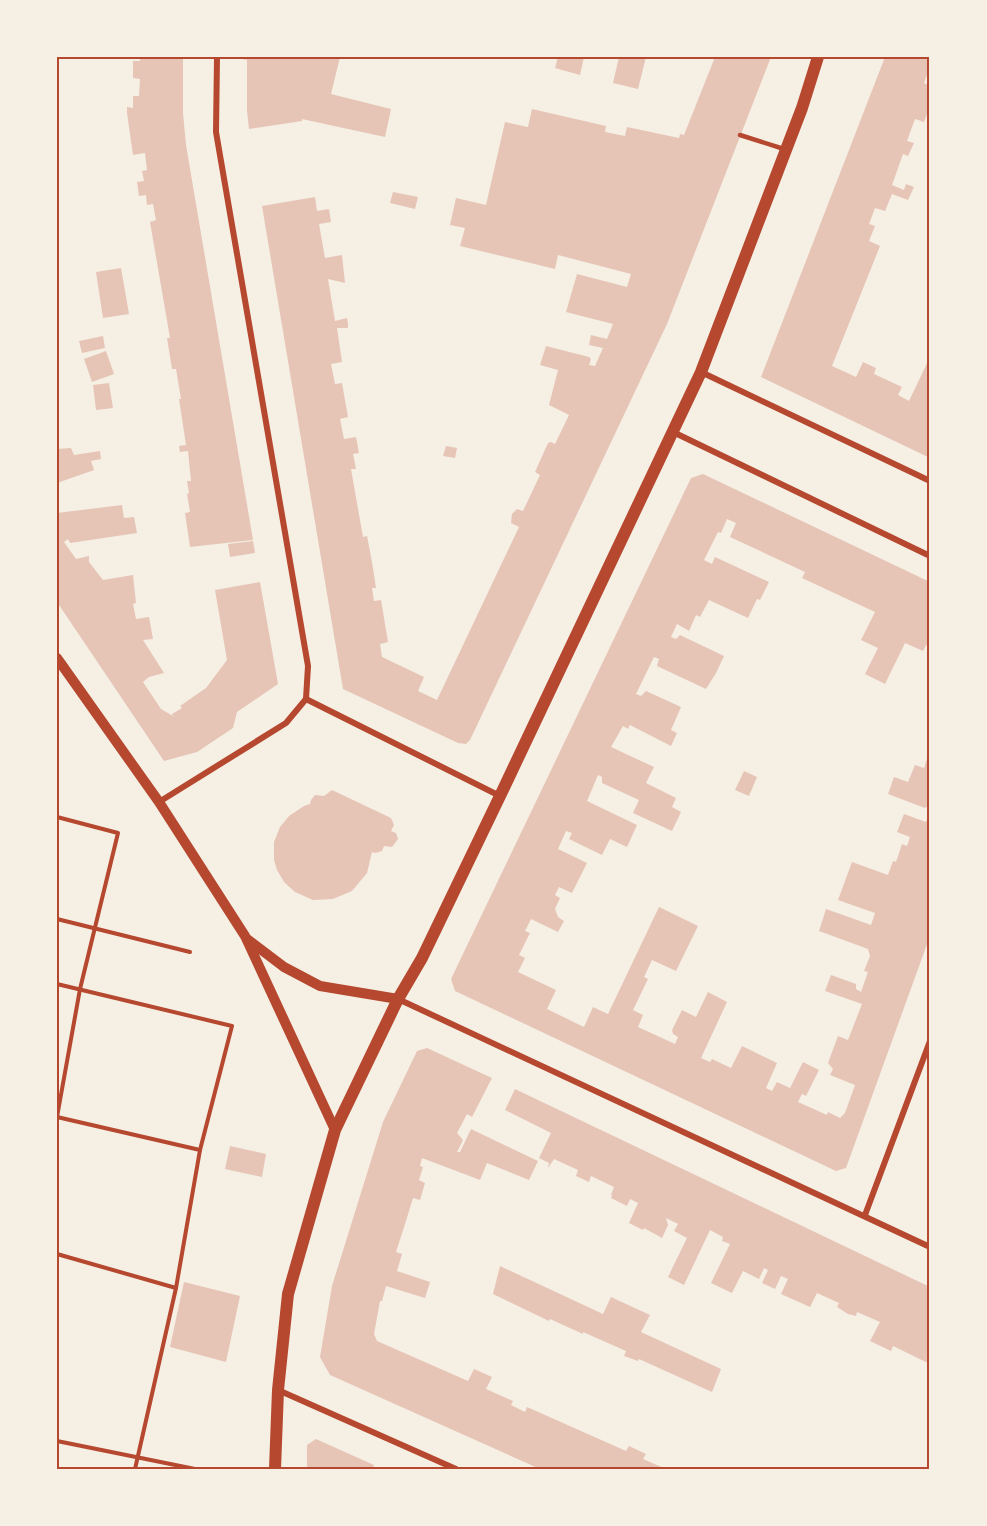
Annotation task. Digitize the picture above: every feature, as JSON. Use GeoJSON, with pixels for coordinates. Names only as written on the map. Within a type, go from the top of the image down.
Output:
{"type":"FeatureCollection","features":[{"type":"Feature","properties":{"kind":"main road"},"geometry":{"type":"LineString","coordinates":[[275,1469],[278,1390],[288,1294],[335,1130],[398,999],[422,958],[674,432],[701,372],[786,150],[818,57]]}},
{"type":"Feature","properties":{"kind":"street"},"geometry":{"type":"LineString","coordinates":[[159,802],[286,723],[306,699],[308,666],[216,132],[217,57]]}},
{"type":"Feature","properties":{"kind":"street"},"geometry":{"type":"LineString","coordinates":[[701,372],[930,481]]}},
{"type":"Feature","properties":{"kind":"street"},"geometry":{"type":"LineString","coordinates":[[674,432],[930,556]]}},
{"type":"Feature","properties":{"kind":"street"},"geometry":{"type":"LineString","coordinates":[[57,658],[159,802],[245,936],[335,1130]]}},
{"type":"Feature","properties":{"kind":"street"},"geometry":{"type":"LineString","coordinates":[[306,699],[500,796]]}},
{"type":"Feature","properties":{"kind":"street"},"geometry":{"type":"LineString","coordinates":[[245,936],[284,967],[320,986],[398,999],[930,1246]]}},
{"type":"Feature","properties":{"kind":"street"},"geometry":{"type":"LineString","coordinates":[[865,1215],[930,1041]]}},
{"type":"Feature","properties":{"kind":"street"},"geometry":{"type":"LineString","coordinates":[[278,1390],[456,1469]]}},
{"type":"Feature","properties":{"kind":"lane"},"geometry":{"type":"LineString","coordinates":[[740,135],[786,150]]}},
{"type":"Feature","properties":{"kind":"path"},"geometry":{"type":"LineString","coordinates":[[57,817],[118,832],[80,989],[57,1117],[200,1150]]}},
{"type":"Feature","properties":{"kind":"path"},"geometry":{"type":"LineString","coordinates":[[57,919],[190,952]]}},
{"type":"Feature","properties":{"kind":"path"},"geometry":{"type":"LineString","coordinates":[[57,984],[232,1026],[200,1150],[176,1288],[135,1469]]}},
{"type":"Feature","properties":{"kind":"path"},"geometry":{"type":"LineString","coordinates":[[57,1254],[176,1288]]}},
{"type":"Feature","properties":{"kind":"path"},"geometry":{"type":"LineString","coordinates":[[57,1441],[195,1469]]}},
{"type":"Feature","properties":{"kind":"building"},"geometry":{"type":"Polygon","coordinates":[[[140,57],[183,57],[183,113],[186,145],[253,540],[190,547],[185,513],[190,512],[187,494],[189,493],[187,481],[191,481],[188,451],[180,452],[179,446],[186,445],[179,399],[181,399],[176,369],[172,369],[167,338],[170,338],[150,222],[156,220],[153,204],[147,205],[146,195],[139,196],[137,182],[144,181],[142,171],[147,170],[145,153],[133,155],[127,113],[127,107],[133,108],[133,96],[139,96],[140,79],[133,78],[133,61],[140,61],[140,57]]]}},
{"type":"Feature","properties":{"kind":"building"},"geometry":{"type":"Polygon","coordinates":[[[242,57],[340,57],[331,94],[391,109],[385,137],[302,119],[302,121],[249,129],[247,60],[242,57]]]}},
{"type":"Feature","properties":{"kind":"building"},"geometry":{"type":"Polygon","coordinates":[[[558,57],[584,57],[580,75],[555,68],[558,57]]]}},
{"type":"Feature","properties":{"kind":"building"},"geometry":{"type":"Polygon","coordinates":[[[619,57],[646,57],[638,89],[613,83],[619,57]]]}},
{"type":"Feature","properties":{"kind":"building"},"geometry":{"type":"Polygon","coordinates":[[[715,57],[771,57],[667,324],[470,740],[466,744],[458,743],[343,689],[262,206],[315,197],[317,211],[329,209],[331,222],[319,224],[325,258],[342,255],[345,283],[328,279],[335,321],[347,318],[348,324],[348,328],[337,328],[342,362],[331,364],[335,384],[342,383],[348,417],[340,419],[344,439],[356,437],[359,453],[353,454],[356,469],[351,469],[363,537],[367,536],[372,562],[376,588],[372,588],[374,601],[381,600],[388,642],[380,644],[382,657],[424,677],[418,691],[437,700],[519,527],[511,523],[512,514],[517,509],[523,511],[540,475],[535,472],[548,443],[555,444],[569,415],[549,405],[558,370],[540,365],[546,346],[589,357],[591,359],[589,365],[595,366],[603,348],[589,345],[591,335],[607,339],[613,324],[566,312],[577,274],[627,287],[631,274],[558,255],[555,269],[460,246],[465,228],[450,225],[456,198],[486,205],[505,122],[528,127],[532,109],[606,126],[605,132],[625,136],[627,127],[679,138],[680,134],[684,135],[715,57]]]}},
{"type":"Feature","properties":{"kind":"building"},"geometry":{"type":"Polygon","coordinates":[[[885,57],[930,57],[930,66],[924,83],[930,86],[930,106],[924,122],[915,119],[907,141],[914,143],[908,156],[903,154],[892,185],[904,190],[906,184],[914,187],[908,200],[892,194],[885,211],[875,208],[869,224],[875,226],[869,241],[880,246],[832,366],[856,377],[863,362],[876,368],[874,374],[902,387],[898,395],[909,401],[930,357],[930,458],[761,377],[885,57]]]}},
{"type":"Feature","properties":{"kind":"building"},"geometry":{"type":"Polygon","coordinates":[[[393,192],[418,197],[415,209],[390,203],[393,192]]]}},
{"type":"Feature","properties":{"kind":"building"},"geometry":{"type":"Polygon","coordinates":[[[121,268],[129,314],[103,318],[96,272],[121,268]]]}},
{"type":"Feature","properties":{"kind":"building"},"geometry":{"type":"Polygon","coordinates":[[[103,336],[105,348],[82,353],[79,341],[103,336]]]}},
{"type":"Feature","properties":{"kind":"building"},"geometry":{"type":"Polygon","coordinates":[[[106,351],[114,374],[92,382],[84,359],[106,351]]]}},
{"type":"Feature","properties":{"kind":"building"},"geometry":{"type":"Polygon","coordinates":[[[109,383],[113,408],[96,410],[93,385],[109,383]]]}},
{"type":"Feature","properties":{"kind":"building"},"geometry":{"type":"Polygon","coordinates":[[[446,446],[457,448],[455,458],[443,456],[446,446]]]}},
{"type":"Feature","properties":{"kind":"building"},"geometry":{"type":"Polygon","coordinates":[[[71,448],[74,455],[100,451],[101,459],[91,461],[94,470],[57,483],[57,449],[71,448]]]}},
{"type":"Feature","properties":{"kind":"building"},"geometry":{"type":"Polygon","coordinates":[[[703,474],[930,582],[930,647],[926,645],[923,651],[905,643],[885,684],[865,674],[878,648],[861,640],[875,612],[802,578],[805,572],[730,537],[736,523],[727,519],[704,560],[712,564],[715,557],[769,582],[760,600],[757,599],[748,618],[709,600],[700,617],[696,615],[689,631],[677,624],[671,637],[676,639],[680,635],[724,656],[706,689],[657,666],[659,659],[654,657],[636,694],[641,696],[646,691],[681,707],[671,730],[677,733],[671,746],[630,725],[628,729],[623,726],[611,747],[654,767],[646,783],[676,798],[672,807],[681,812],[672,831],[633,813],[639,800],[602,783],[602,777],[598,775],[587,801],[637,825],[627,847],[610,839],[602,855],[569,839],[572,833],[566,831],[558,849],[587,863],[572,893],[559,887],[555,895],[560,898],[555,909],[558,917],[564,921],[558,932],[531,919],[525,931],[530,933],[519,955],[525,958],[518,972],[556,990],[547,1009],[584,1027],[593,1007],[608,1014],[659,907],[698,926],[676,971],[652,960],[644,977],[648,979],[633,1010],[643,1015],[638,1027],[675,1044],[678,1037],[673,1034],[672,1030],[682,1010],[696,1017],[708,992],[727,1002],[701,1058],[710,1062],[712,1059],[731,1068],[742,1046],[777,1063],[766,1088],[772,1091],[777,1082],[790,1088],[803,1062],[819,1070],[806,1096],[802,1094],[798,1102],[827,1115],[828,1112],[840,1118],[845,1113],[855,1085],[830,1075],[833,1069],[828,1063],[838,1036],[848,1040],[862,1004],[825,991],[831,975],[856,984],[856,989],[861,992],[868,972],[864,971],[870,956],[868,949],[819,931],[826,909],[871,925],[875,913],[838,900],[852,862],[888,875],[893,861],[896,862],[902,844],[907,846],[910,837],[897,832],[904,814],[926,822],[930,813],[930,936],[846,1168],[836,1171],[455,991],[451,979],[691,478],[703,474]]]}},
{"type":"Feature","properties":{"kind":"building"},"geometry":{"type":"Polygon","coordinates":[[[122,505],[124,518],[134,517],[137,533],[70,543],[68,539],[64,542],[76,559],[89,556],[89,562],[103,580],[133,575],[136,603],[133,604],[136,619],[149,617],[153,639],[143,640],[164,673],[149,677],[143,682],[161,709],[173,716],[172,714],[182,708],[180,706],[206,688],[227,660],[215,590],[260,582],[278,684],[237,712],[233,728],[197,752],[164,761],[57,602],[57,513],[122,505]]]}},
{"type":"Feature","properties":{"kind":"building"},"geometry":{"type":"Polygon","coordinates":[[[253,541],[255,553],[230,557],[228,544],[253,541]]]}},
{"type":"Feature","properties":{"kind":"building"},"geometry":{"type":"Polygon","coordinates":[[[930,749],[930,804],[925,808],[888,794],[894,777],[908,782],[915,765],[924,768],[930,749]]]}},
{"type":"Feature","properties":{"kind":"building"},"geometry":{"type":"Polygon","coordinates":[[[744,771],[757,777],[749,796],[735,790],[744,771]]]}},
{"type":"Feature","properties":{"kind":"building"},"geometry":{"type":"Polygon","coordinates":[[[332,790],[391,818],[394,825],[391,831],[396,833],[398,839],[392,847],[384,846],[382,851],[372,852],[367,873],[352,891],[333,899],[313,900],[295,892],[284,882],[274,860],[274,842],[280,827],[289,816],[310,804],[315,795],[324,796],[332,790]]]}},
{"type":"Feature","properties":{"kind":"building"},"geometry":{"type":"Polygon","coordinates":[[[427,1048],[492,1078],[472,1117],[467,1114],[457,1133],[463,1140],[457,1152],[460,1152],[471,1129],[538,1161],[529,1180],[487,1163],[480,1180],[422,1158],[420,1166],[423,1167],[419,1180],[425,1183],[420,1200],[413,1198],[396,1252],[402,1254],[397,1271],[430,1282],[425,1298],[386,1286],[382,1301],[380,1301],[374,1334],[377,1341],[468,1381],[474,1369],[492,1377],[486,1389],[513,1401],[511,1405],[525,1412],[527,1407],[626,1451],[629,1446],[646,1454],[643,1459],[666,1469],[540,1469],[330,1375],[320,1357],[332,1286],[383,1122],[417,1051],[427,1048]]]}},
{"type":"Feature","properties":{"kind":"building"},"geometry":{"type":"Polygon","coordinates":[[[515,1089],[930,1287],[930,1364],[893,1346],[891,1351],[870,1341],[880,1322],[857,1312],[856,1316],[848,1314],[837,1307],[839,1303],[817,1293],[810,1307],[781,1294],[788,1279],[781,1276],[775,1289],[762,1283],[768,1270],[764,1268],[759,1279],[743,1271],[732,1293],[711,1283],[730,1244],[722,1241],[723,1237],[710,1230],[684,1285],[668,1277],[687,1238],[674,1231],[678,1224],[666,1218],[668,1225],[662,1238],[644,1228],[643,1230],[629,1223],[638,1203],[630,1199],[627,1206],[611,1198],[614,1187],[591,1176],[589,1182],[576,1176],[578,1170],[554,1159],[548,1168],[549,1163],[539,1158],[551,1133],[505,1110],[515,1089]]]}},
{"type":"Feature","properties":{"kind":"building"},"geometry":{"type":"Polygon","coordinates":[[[230,1146],[266,1154],[262,1177],[225,1169],[230,1146]]]}},
{"type":"Feature","properties":{"kind":"building"},"geometry":{"type":"Polygon","coordinates":[[[500,1266],[603,1314],[611,1297],[650,1315],[641,1332],[721,1369],[712,1392],[639,1359],[638,1361],[624,1356],[626,1351],[550,1319],[549,1321],[493,1294],[500,1266]]]}},
{"type":"Feature","properties":{"kind":"building"},"geometry":{"type":"Polygon","coordinates":[[[184,1282],[240,1296],[226,1362],[170,1347],[184,1282]]]}},
{"type":"Feature","properties":{"kind":"building"},"geometry":{"type":"Polygon","coordinates":[[[316,1439],[374,1465],[373,1469],[307,1469],[307,1445],[316,1439]]]}}]}
